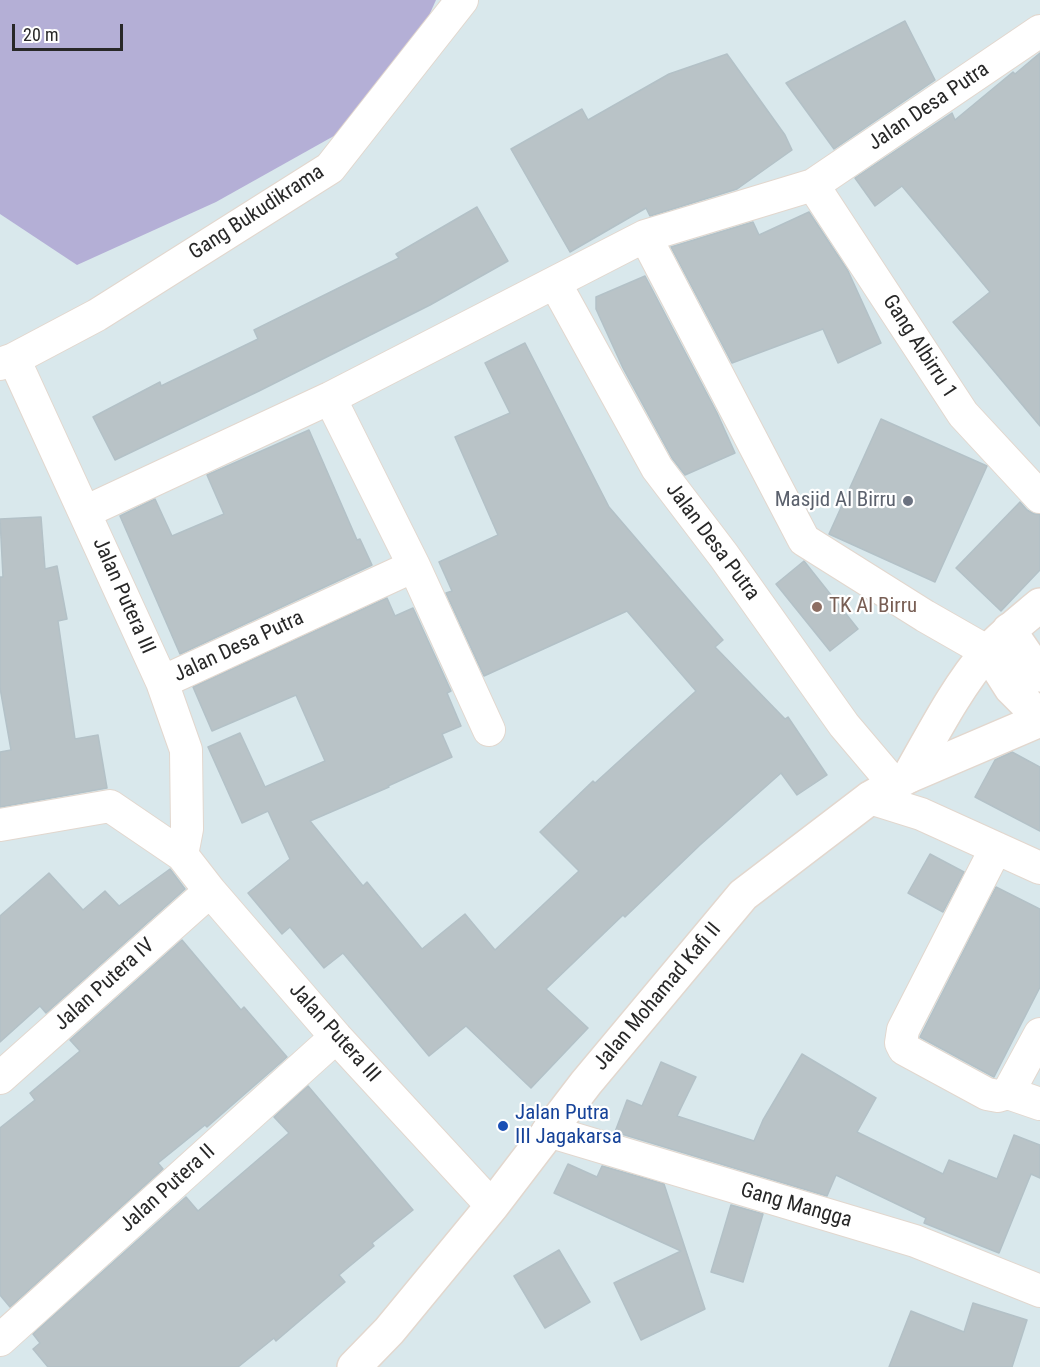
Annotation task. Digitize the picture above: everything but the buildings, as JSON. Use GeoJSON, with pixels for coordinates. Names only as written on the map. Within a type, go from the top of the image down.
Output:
{"type":"FeatureCollection","features":[{"type":"Feature","properties":{"kind":"main road"},"geometry":{"type":"LineString","coordinates":[[891,786],[951,702],[999,641],[1040,605]]}},
{"type":"Feature","properties":{"kind":"main road"},"geometry":{"type":"LineString","coordinates":[[999,641],[1040,675]]}},
{"type":"Feature","properties":{"kind":"main road"},"geometry":{"type":"LineString","coordinates":[[999,641],[1011,688],[1040,718]]}},
{"type":"Feature","properties":{"kind":"main road","name":"Jalan Mohamad Kafi II"},"geometry":{"type":"LineString","coordinates":[[354,1367],[389,1331],[492,1206],[586,1083],[743,895],[891,786],[1040,718]]}},
{"type":"Feature","properties":{"kind":"street","name":"Gang Bukudikrama"},"geometry":{"type":"LineString","coordinates":[[7,362],[97,315],[330,168],[462,0]]}},
{"type":"Feature","properties":{"kind":"street","name":"Jalan Desa Putra"},"geometry":{"type":"LineString","coordinates":[[84,512],[330,398],[645,236],[813,185],[1040,31]]}},
{"type":"Feature","properties":{"kind":"street","name":"Gang Albirru 1"},"geometry":{"type":"LineString","coordinates":[[813,185],[963,414],[1040,497]]}},
{"type":"Feature","properties":{"kind":"street"},"geometry":{"type":"LineString","coordinates":[[645,236],[804,540],[925,616],[999,641]]}},
{"type":"Feature","properties":{"kind":"street","name":"Jalan Desa Putra"},"geometry":{"type":"LineString","coordinates":[[555,283],[657,468],[891,786]]}},
{"type":"Feature","properties":{"kind":"street","name":"Jalan Putera III"},"geometry":{"type":"LineString","coordinates":[[7,362],[29,389],[162,682],[186,750],[188,829],[182,855]]}},
{"type":"Feature","properties":{"kind":"street"},"geometry":{"type":"LineString","coordinates":[[330,398],[414,566],[489,730]]}},
{"type":"Feature","properties":{"kind":"street","name":"Jalan Desa Putra"},"geometry":{"type":"LineString","coordinates":[[162,682],[414,566]]}},
{"type":"Feature","properties":{"kind":"street"},"geometry":{"type":"LineString","coordinates":[[891,786],[921,814],[1040,868]]}},
{"type":"Feature","properties":{"kind":"street","name":"Jalan Putera III"},"geometry":{"type":"LineString","coordinates":[[0,825],[110,806],[182,855],[210,891],[336,1037],[492,1206]]}},
{"type":"Feature","properties":{"kind":"street"},"geometry":{"type":"LineString","coordinates":[[996,848],[903,1029],[902,1043],[904,1049],[987,1094],[998,1096],[1008,1093],[1040,1104]]}},
{"type":"Feature","properties":{"kind":"street","name":"Jalan Putera IV"},"geometry":{"type":"LineString","coordinates":[[0,1078],[210,891]]}},
{"type":"Feature","properties":{"kind":"street"},"geometry":{"type":"LineString","coordinates":[[1008,1093],[1040,1035]]}},
{"type":"Feature","properties":{"kind":"street","name":"Jalan Putera II"},"geometry":{"type":"LineString","coordinates":[[0,1340],[336,1037]]}},
{"type":"Feature","properties":{"kind":"street","name":"Gang Mangga"},"geometry":{"type":"LineString","coordinates":[[548,1131],[915,1241],[1040,1291]]}},
{"type":"Feature","properties":{"kind":"shaded area"},"geometry":{"type":"Polygon","coordinates":[[[0,0],[436,0],[422,31],[341,132],[216,202],[77,265],[0,214],[0,0]]]}},
{"type":"Feature","properties":{"kind":"place","name":"Masjid Al Birru"},"geometry":{"type":"Point","coordinates":[908,501]}},
{"type":"Feature","properties":{"kind":"place","name":"TK Al Birru"},"geometry":{"type":"Point","coordinates":[817,607]}},
{"type":"Feature","properties":{"kind":"place","name":"Jalan Putra III Jagakarsa"},"geometry":{"type":"Point","coordinates":[503,1126]}}]}
